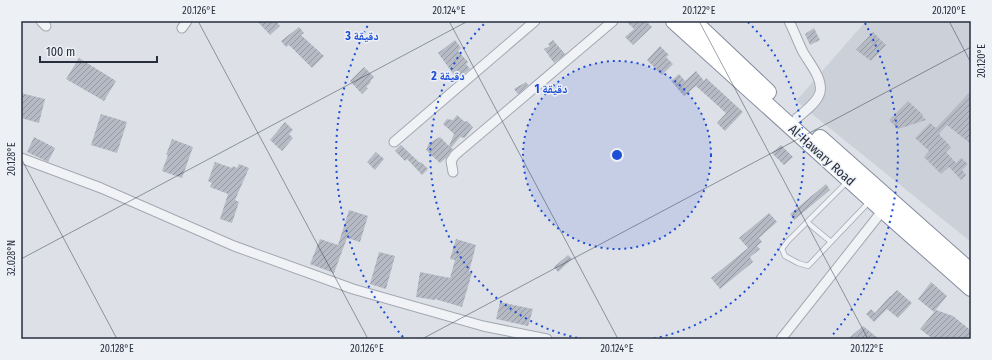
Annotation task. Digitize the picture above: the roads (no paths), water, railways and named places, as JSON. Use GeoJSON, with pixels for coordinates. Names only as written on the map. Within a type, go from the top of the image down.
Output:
{"type":"FeatureCollection","features":[{"type":"Feature","properties":{"kind":"highway","name":"Al-Hawary Road"},"geometry":{"type":"LineString","coordinates":[[674,21],[971,288]]}},
{"type":"Feature","properties":{"kind":"highway","name":"Al-Hawary Road"},"geometry":{"type":"LineString","coordinates":[[693,21],[797,118],[971,272]]}},
{"type":"Feature","properties":{"kind":"street"},"geometry":{"type":"LineString","coordinates":[[394,142],[535,21]]}},
{"type":"Feature","properties":{"kind":"street"},"geometry":{"type":"LineString","coordinates":[[453,172],[451,161],[455,155],[613,21]]}},
{"type":"Feature","properties":{"kind":"street"},"geometry":{"type":"LineString","coordinates":[[789,21],[804,53],[813,67],[820,84],[820,92],[817,98],[797,118]]}},
{"type":"Feature","properties":{"kind":"street"},"geometry":{"type":"LineString","coordinates":[[21,158],[101,188],[234,246],[353,288],[483,326],[547,339]]}},
{"type":"Feature","properties":{"kind":"street"},"geometry":{"type":"LineString","coordinates":[[781,339],[877,205]]}},
{"type":"Feature","properties":{"kind":"lane"},"geometry":{"type":"LineString","coordinates":[[850,180],[782,248],[785,256],[798,263],[808,266],[831,242],[877,205]]}},
{"type":"Feature","properties":{"kind":"lane"},"geometry":{"type":"LineString","coordinates":[[807,222],[831,242]]}}]}
